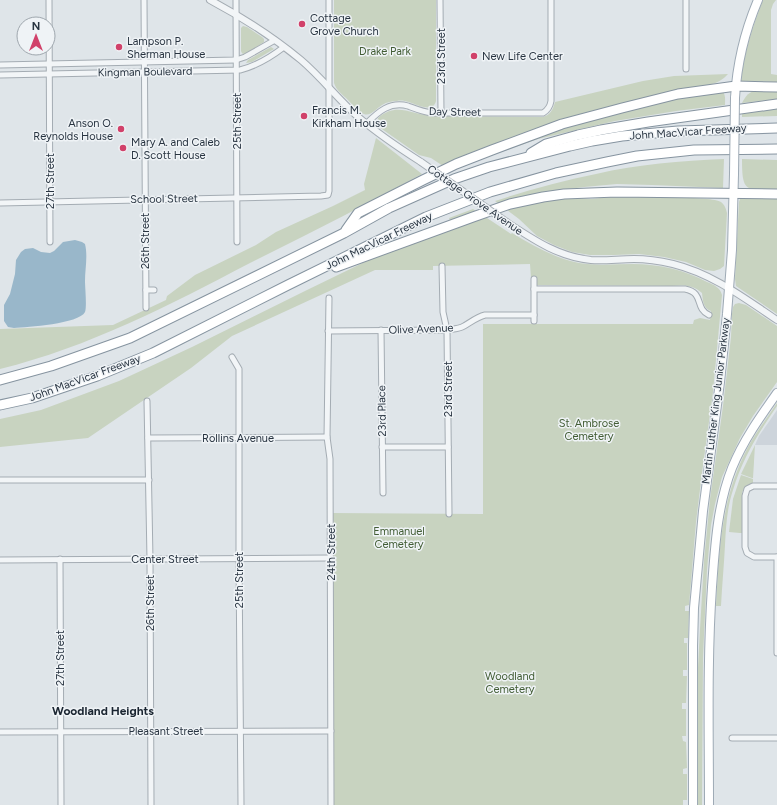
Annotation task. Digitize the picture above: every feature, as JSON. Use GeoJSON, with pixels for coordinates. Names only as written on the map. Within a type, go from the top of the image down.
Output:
{"type":"FeatureCollection","features":[{"type":"Feature","properties":{"kind":"highway"},"geometry":{"type":"LineString","coordinates":[[344,233],[358,213],[423,180],[456,164],[562,124],[678,94],[736,86],[777,87]]}},
{"type":"Feature","properties":{"kind":"highway"},"geometry":{"type":"LineString","coordinates":[[524,157],[546,144],[578,135],[648,122],[777,104]]}},
{"type":"Feature","properties":{"kind":"highway","name":"John MacVicar Freeway"},"geometry":{"type":"LineString","coordinates":[[0,380],[51,366],[130,338],[344,233],[389,208],[454,179],[489,167],[524,157],[592,142],[628,136],[678,131],[777,127]]}},
{"type":"Feature","properties":{"kind":"highway","name":"John MacVicar Freeway"},"geometry":{"type":"LineString","coordinates":[[0,405],[32,398],[97,376],[153,353],[426,217],[490,192],[556,173],[637,156],[694,150],[777,148]]}},
{"type":"Feature","properties":{"kind":"highway"},"geometry":{"type":"LineString","coordinates":[[744,149],[777,155]]}},
{"type":"Feature","properties":{"kind":"highway"},"geometry":{"type":"LineString","coordinates":[[288,285],[510,204],[543,197],[591,192],[777,194]]}},
{"type":"Feature","properties":{"kind":"highway"},"geometry":{"type":"LineString","coordinates":[[0,411],[32,398]]}},
{"type":"Feature","properties":{"kind":"main road","name":"Martin Luther King Junior Parkway"},"geometry":{"type":"LineString","coordinates":[[693,805],[694,608],[703,512],[720,382],[729,288],[732,250],[735,98],[739,61],[744,37],[758,0]]}},
{"type":"Feature","properties":{"kind":"main road","name":"Martin Luther King Junior Parkway"},"geometry":{"type":"LineString","coordinates":[[709,805],[709,644],[713,573],[718,524],[728,480],[739,452],[758,420],[777,393]]}},
{"type":"Feature","properties":{"kind":"street","name":"27th Street"},"geometry":{"type":"LineString","coordinates":[[49,0],[50,242]]}},
{"type":"Feature","properties":{"kind":"street","name":"26th Street"},"geometry":{"type":"LineString","coordinates":[[144,0],[146,308]]}},
{"type":"Feature","properties":{"kind":"street","name":"Cottage Grove Avenue"},"geometry":{"type":"LineString","coordinates":[[210,0],[275,40],[313,71],[367,124],[540,244],[560,253],[589,260],[634,259],[659,261],[694,270],[729,288],[777,320]]}},
{"type":"Feature","properties":{"kind":"street","name":"25th Street"},"geometry":{"type":"LineString","coordinates":[[236,0],[238,242]]}},
{"type":"Feature","properties":{"kind":"street"},"geometry":{"type":"LineString","coordinates":[[329,0],[329,88]]}},
{"type":"Feature","properties":{"kind":"street","name":"23rd Street"},"geometry":{"type":"LineString","coordinates":[[440,0],[441,113]]}},
{"type":"Feature","properties":{"kind":"street","name":"Day Street"},"geometry":{"type":"LineString","coordinates":[[367,124],[382,110],[388,106],[395,105],[407,106],[424,112],[441,113],[543,113],[549,108],[551,101],[551,0]]}},
{"type":"Feature","properties":{"kind":"street"},"geometry":{"type":"LineString","coordinates":[[686,0],[686,69]]}},
{"type":"Feature","properties":{"kind":"street","name":"Kingman Boulevard"},"geometry":{"type":"LineString","coordinates":[[0,65],[236,60],[245,57],[275,40]]}},
{"type":"Feature","properties":{"kind":"street","name":"Kingman Boulevard"},"geometry":{"type":"LineString","coordinates":[[0,76],[237,70],[249,68],[284,47]]}},
{"type":"Feature","properties":{"kind":"street","name":"School Street"},"geometry":{"type":"LineString","coordinates":[[0,203],[328,195],[329,88]]}},
{"type":"Feature","properties":{"kind":"street","name":"23rd Street"},"geometry":{"type":"LineString","coordinates":[[442,266],[443,312],[447,330],[449,514]]}},
{"type":"Feature","properties":{"kind":"street"},"geometry":{"type":"LineString","coordinates":[[534,279],[534,321]]}},
{"type":"Feature","properties":{"kind":"street"},"geometry":{"type":"LineString","coordinates":[[534,289],[685,289],[696,293],[702,310],[709,315]]}},
{"type":"Feature","properties":{"kind":"street"},"geometry":{"type":"LineString","coordinates":[[146,290],[154,290]]}},
{"type":"Feature","properties":{"kind":"street","name":"24th Street"},"geometry":{"type":"LineString","coordinates":[[329,298],[327,437],[330,459],[331,805]]}},
{"type":"Feature","properties":{"kind":"street","name":"Olive Avenue"},"geometry":{"type":"LineString","coordinates":[[328,331],[447,330],[463,327],[480,316],[485,315],[534,314]]}},
{"type":"Feature","properties":{"kind":"street","name":"23rd Place"},"geometry":{"type":"LineString","coordinates":[[381,330],[383,493]]}},
{"type":"Feature","properties":{"kind":"street","name":"25th Street"},"geometry":{"type":"LineString","coordinates":[[232,357],[239,369],[240,805]]}},
{"type":"Feature","properties":{"kind":"street","name":"26th Street"},"geometry":{"type":"LineString","coordinates":[[147,402],[150,559],[151,805]]}},
{"type":"Feature","properties":{"kind":"street","name":"Rollins Avenue"},"geometry":{"type":"LineString","coordinates":[[148,438],[327,437]]}},
{"type":"Feature","properties":{"kind":"street"},"geometry":{"type":"LineString","coordinates":[[382,447],[448,447]]}},
{"type":"Feature","properties":{"kind":"street"},"geometry":{"type":"LineString","coordinates":[[0,480],[149,480]]}},
{"type":"Feature","properties":{"kind":"street"},"geometry":{"type":"LineString","coordinates":[[777,486],[753,486],[748,489],[745,496],[745,547],[747,553],[754,557],[777,557],[777,653]]}},
{"type":"Feature","properties":{"kind":"street","name":"Center Street"},"geometry":{"type":"LineString","coordinates":[[0,560],[331,558]]}},
{"type":"Feature","properties":{"kind":"street","name":"27th Street"},"geometry":{"type":"LineString","coordinates":[[60,559],[61,805]]}},
{"type":"Feature","properties":{"kind":"street","name":"Pleasant Street"},"geometry":{"type":"LineString","coordinates":[[0,732],[331,731]]}},
{"type":"Feature","properties":{"kind":"street"},"geometry":{"type":"LineString","coordinates":[[732,738],[777,738]]}},
{"type":"Feature","properties":{"kind":"shaded area"},"geometry":{"type":"Polygon","coordinates":[[[777,410],[777,445],[755,445],[759,436],[777,410]]]}},
{"type":"Feature","properties":{"kind":"green space","name":"Drake Park"},"geometry":{"type":"Polygon","coordinates":[[[334,0],[436,0],[436,101],[432,107],[424,107],[404,101],[391,101],[366,115],[357,110],[336,88],[334,83],[334,0]]]}},
{"type":"Feature","properties":{"kind":"green space"},"geometry":{"type":"Polygon","coordinates":[[[763,0],[776,0],[771,10],[771,74],[777,75],[777,82],[741,81],[749,39],[763,0]]]}},
{"type":"Feature","properties":{"kind":"green space"},"geometry":{"type":"Polygon","coordinates":[[[243,26],[247,27],[264,39],[264,42],[246,54],[243,54],[241,51],[241,28],[243,26]]]}},
{"type":"Feature","properties":{"kind":"green space"},"geometry":{"type":"Polygon","coordinates":[[[271,47],[274,49],[252,62],[246,63],[248,60],[271,47]]]}},
{"type":"Feature","properties":{"kind":"green space"},"geometry":{"type":"Polygon","coordinates":[[[728,74],[720,81],[715,83],[688,89],[443,166],[431,158],[419,155],[379,127],[377,123],[378,118],[385,113],[397,110],[404,110],[431,116],[543,117],[551,112],[555,102],[643,81],[674,76],[728,74]]]}},
{"type":"Feature","properties":{"kind":"green space"},"geometry":{"type":"Polygon","coordinates":[[[722,90],[725,96],[725,105],[615,121],[538,139],[470,163],[531,139],[594,119],[657,103],[722,90]]]}},
{"type":"Feature","properties":{"kind":"green space"},"geometry":{"type":"Polygon","coordinates":[[[757,90],[777,91],[777,99],[742,103],[748,94],[757,90]]]}},
{"type":"Feature","properties":{"kind":"green space"},"geometry":{"type":"Polygon","coordinates":[[[777,109],[777,116],[742,117],[742,114],[777,109]]]}},
{"type":"Feature","properties":{"kind":"green space"},"geometry":{"type":"Polygon","coordinates":[[[376,138],[422,174],[190,294],[128,324],[65,349],[0,369],[0,329],[113,325],[166,300],[167,296],[195,275],[256,245],[276,232],[365,190],[364,184],[376,138]]]}},
{"type":"Feature","properties":{"kind":"green space"},"geometry":{"type":"Polygon","coordinates":[[[724,159],[723,188],[617,184],[553,191],[499,204],[495,201],[545,186],[628,168],[724,159]]]}},
{"type":"Feature","properties":{"kind":"green space"},"geometry":{"type":"Polygon","coordinates":[[[742,159],[777,160],[777,190],[758,190],[748,187],[743,178],[742,159]]]}},
{"type":"Feature","properties":{"kind":"green space"},"geometry":{"type":"Polygon","coordinates":[[[619,196],[689,198],[715,200],[721,202],[727,213],[724,266],[714,271],[705,270],[686,262],[664,257],[639,254],[590,255],[572,252],[537,236],[507,210],[564,197],[591,199],[619,196]]]}},
{"type":"Feature","properties":{"kind":"green space"},"geometry":{"type":"Polygon","coordinates":[[[777,198],[777,314],[736,286],[735,279],[739,202],[740,199],[777,198]]]}},
{"type":"Feature","properties":{"kind":"green space"},"geometry":{"type":"Polygon","coordinates":[[[473,209],[476,211],[450,220],[449,218],[473,209]]]}},
{"type":"Feature","properties":{"kind":"green space"},"geometry":{"type":"Polygon","coordinates":[[[484,216],[511,234],[512,233],[553,255],[570,261],[599,265],[643,264],[672,268],[714,285],[720,290],[722,295],[713,392],[696,522],[689,605],[685,606],[685,611],[689,611],[688,638],[684,638],[684,643],[687,643],[687,670],[683,670],[683,676],[687,676],[686,703],[682,703],[682,709],[686,709],[686,736],[682,736],[683,741],[686,742],[687,768],[683,769],[683,774],[687,774],[687,800],[683,800],[683,805],[331,805],[331,513],[483,514],[483,324],[693,324],[694,320],[700,318],[710,320],[711,311],[705,306],[702,293],[695,288],[688,286],[537,285],[537,278],[531,278],[530,264],[433,266],[433,270],[375,270],[232,336],[191,368],[88,438],[0,447],[0,419],[41,410],[119,381],[192,347],[377,256],[484,216]]]}},
{"type":"Feature","properties":{"kind":"green space"},"geometry":{"type":"Polygon","coordinates":[[[739,303],[746,305],[777,326],[777,382],[753,416],[740,438],[722,477],[711,525],[707,570],[703,657],[702,805],[698,805],[698,667],[704,561],[710,499],[731,337],[732,314],[733,307],[735,304],[739,303]]]}},
{"type":"Feature","properties":{"kind":"green space"},"geometry":{"type":"Polygon","coordinates":[[[777,403],[777,406],[746,457],[733,490],[726,524],[721,606],[716,606],[720,545],[732,487],[738,468],[747,449],[777,403]]]}},
{"type":"Feature","properties":{"kind":"green space"},"geometry":{"type":"Polygon","coordinates":[[[755,445],[753,478],[752,478],[741,474],[755,445]]]}},
{"type":"Feature","properties":{"kind":"green space"},"geometry":{"type":"Polygon","coordinates":[[[741,475],[753,479],[753,483],[746,486],[742,493],[742,533],[729,532],[733,499],[741,475]]]}},
{"type":"Feature","properties":{"kind":"water"},"geometry":{"type":"Polygon","coordinates":[[[75,240],[85,244],[86,249],[85,312],[81,316],[63,322],[30,327],[8,327],[4,321],[4,305],[10,294],[15,274],[16,260],[21,252],[25,249],[33,248],[41,252],[50,253],[63,242],[75,240]]]}},
{"type":"Feature","properties":{"kind":"place","name":"Cottage Grove Church"},"geometry":{"type":"Point","coordinates":[302,24]}},
{"type":"Feature","properties":{"kind":"place","name":"Lampson P. Sherman House"},"geometry":{"type":"Point","coordinates":[119,47]}},
{"type":"Feature","properties":{"kind":"place","name":"New Life Center"},"geometry":{"type":"Point","coordinates":[474,56]}},
{"type":"Feature","properties":{"kind":"place","name":"Francis M. Kirkham House"},"geometry":{"type":"Point","coordinates":[304,116]}},
{"type":"Feature","properties":{"kind":"place","name":"Anson O. Reynolds House"},"geometry":{"type":"Point","coordinates":[121,129]}},
{"type":"Feature","properties":{"kind":"place","name":"Mary A. and Caleb D. Scott House"},"geometry":{"type":"Point","coordinates":[123,148]}},
{"type":"Feature","properties":{"kind":"district","name":"Woodland Heights"},"geometry":{"type":"Point","coordinates":[103,711]}},
{"type":"Feature","properties":{"kind":"park label","name":"St. Ambrose Cemetery"},"geometry":{"type":"Point","coordinates":[589,429]}},
{"type":"Feature","properties":{"kind":"park label","name":"Emmanuel Cemetery"},"geometry":{"type":"Point","coordinates":[399,537]}},
{"type":"Feature","properties":{"kind":"park label","name":"Woodland Cemetery"},"geometry":{"type":"Point","coordinates":[510,682]}}]}
